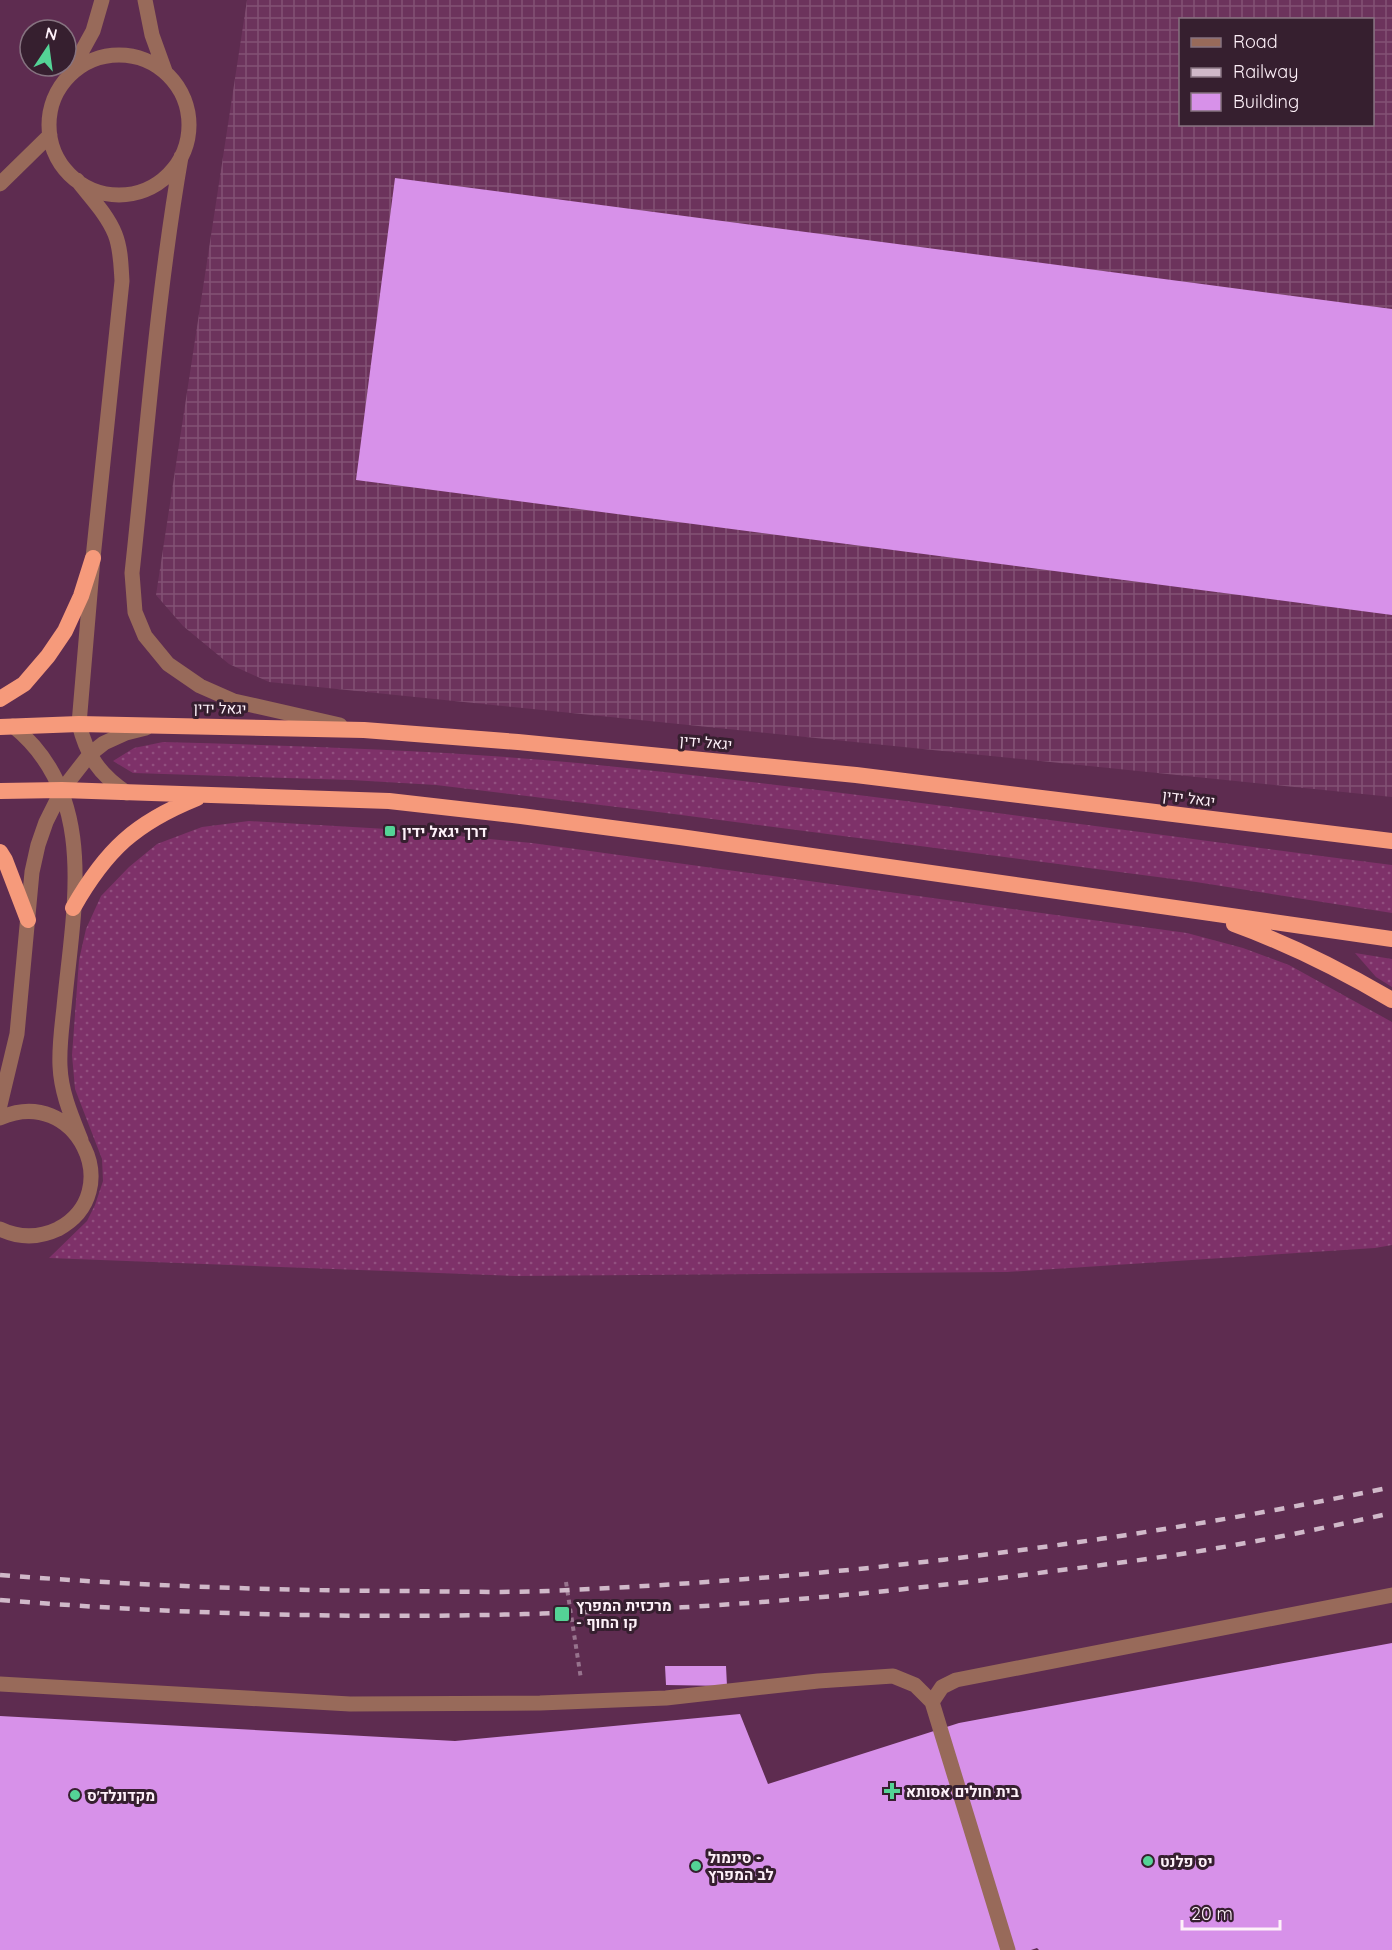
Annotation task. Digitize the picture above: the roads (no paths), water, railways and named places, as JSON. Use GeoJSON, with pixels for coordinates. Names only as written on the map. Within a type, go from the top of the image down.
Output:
{"type":"FeatureCollection","features":[{"type":"Feature","properties":{"kind":"highway"},"geometry":{"type":"LineString","coordinates":[[0,699],[24,684],[48,656],[65,631],[81,596],[93,558]]}},
{"type":"Feature","properties":{"kind":"highway","name":"יגאל ידין"},"geometry":{"type":"LineString","coordinates":[[7,726],[79,724],[364,730],[530,743],[856,774],[1392,841]]}},
{"type":"Feature","properties":{"kind":"highway"},"geometry":{"type":"LineString","coordinates":[[0,791],[62,790],[388,801],[433,805],[668,836],[1392,939]]}},
{"type":"Feature","properties":{"kind":"highway"},"geometry":{"type":"LineString","coordinates":[[73,908],[88,881],[111,852],[144,824],[167,810],[203,795]]}},
{"type":"Feature","properties":{"kind":"highway"},"geometry":{"type":"LineString","coordinates":[[0,852],[28,920]]}},
{"type":"Feature","properties":{"kind":"highway"},"geometry":{"type":"LineString","coordinates":[[1202,912],[1276,939],[1392,1000]]}},
{"type":"Feature","properties":{"kind":"street"},"geometry":{"type":"LineString","coordinates":[[78,58],[93,31],[102,0]]}},
{"type":"Feature","properties":{"kind":"street"},"geometry":{"type":"LineString","coordinates":[[145,0],[152,35],[165,71]]}},
{"type":"Feature","properties":{"kind":"street"},"geometry":{"type":"LineString","coordinates":[[78,69],[105,56],[126,55],[145,60],[165,71],[180,88],[188,109],[189,131],[181,157],[172,209],[159,315],[132,573],[135,612],[145,636],[168,664],[200,686],[234,701],[364,730]]}},
{"type":"Feature","properties":{"kind":"street"},"geometry":{"type":"LineString","coordinates":[[67,78],[57,93],[50,114],[50,135],[56,156],[69,174],[88,188],[110,195],[133,194],[154,186],[172,171],[181,157]]}},
{"type":"Feature","properties":{"kind":"street"},"geometry":{"type":"LineString","coordinates":[[0,184],[50,135]]}},
{"type":"Feature","properties":{"kind":"street"},"geometry":{"type":"LineString","coordinates":[[77,180],[102,211],[115,234],[122,281],[93,558],[79,724],[99,771],[127,793]]}},
{"type":"Feature","properties":{"kind":"street"},"geometry":{"type":"LineString","coordinates":[[0,1106],[17,1034],[32,872],[46,822],[62,790],[90,754],[104,743],[126,733],[158,725]]}},
{"type":"Feature","properties":{"kind":"street"},"geometry":{"type":"LineString","coordinates":[[0,1229],[14,1234],[39,1236],[51,1232],[72,1219],[86,1199],[91,1175],[87,1150],[65,1096],[60,1064],[76,876],[72,822],[62,790],[44,759],[27,736],[7,726]]}},
{"type":"Feature","properties":{"kind":"street"},"geometry":{"type":"LineString","coordinates":[[0,1118],[24,1112],[46,1114],[65,1124],[81,1140]]}},
{"type":"Feature","properties":{"kind":"street"},"geometry":{"type":"LineString","coordinates":[[932,1702],[942,1687],[956,1680],[1392,1595]]}},
{"type":"Feature","properties":{"kind":"street"},"geometry":{"type":"LineString","coordinates":[[0,1684],[350,1704],[540,1703],[666,1698],[818,1681],[893,1676],[915,1685],[932,1702],[1008,1950]]}},
{"type":"Feature","properties":{"kind":"railway"},"geometry":{"type":"LineString","coordinates":[[0,1575],[145,1584],[338,1590],[528,1592],[654,1585],[867,1568],[1078,1542],[1288,1508],[1392,1487]]}},
{"type":"Feature","properties":{"kind":"railway"},"geometry":{"type":"LineString","coordinates":[[0,1600],[131,1609],[393,1616],[655,1609],[916,1588],[1119,1563],[1259,1541],[1392,1513]]}},
{"type":"Feature","properties":{"kind":"place","name":"דרך יגאל ידין"},"geometry":{"type":"Point","coordinates":[390,831]}},
{"type":"Feature","properties":{"kind":"place","name":"מרכזית המפרץ - קו החוף"},"geometry":{"type":"Point","coordinates":[562,1614]}},
{"type":"Feature","properties":{"kind":"place","name":"בית חולים אסותא"},"geometry":{"type":"Point","coordinates":[892,1791]}},
{"type":"Feature","properties":{"kind":"place","name":"מקדונלד'ס"},"geometry":{"type":"Point","coordinates":[75,1795]}},
{"type":"Feature","properties":{"kind":"place","name":"יס פלנט"},"geometry":{"type":"Point","coordinates":[1148,1861]}},
{"type":"Feature","properties":{"kind":"place","name":"סינמול - לב המפרץ"},"geometry":{"type":"Point","coordinates":[696,1866]}}]}
